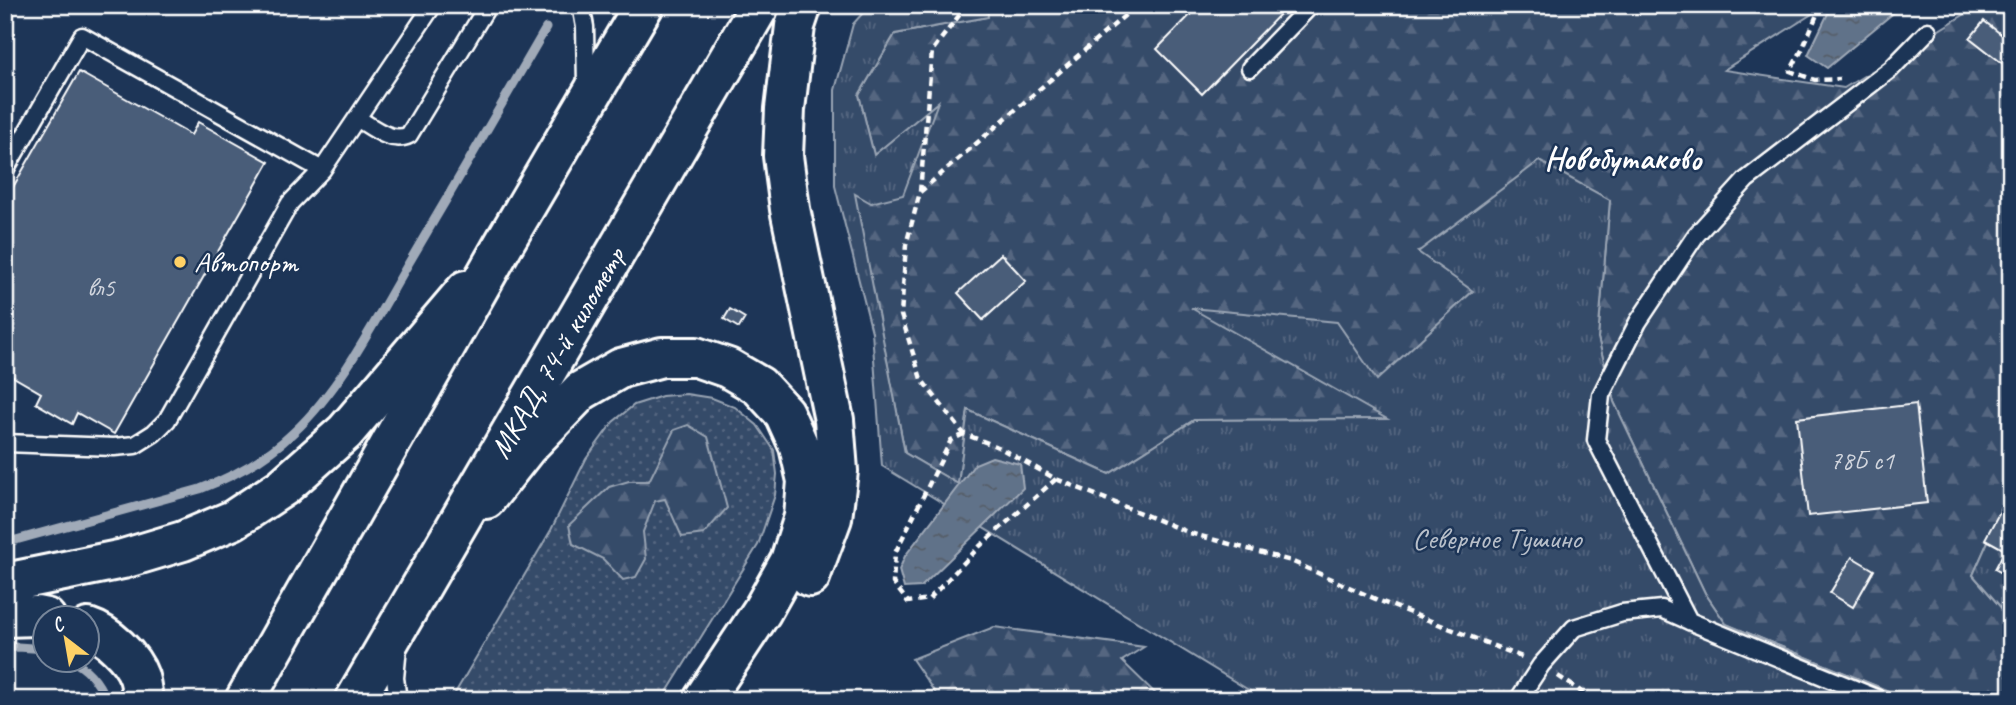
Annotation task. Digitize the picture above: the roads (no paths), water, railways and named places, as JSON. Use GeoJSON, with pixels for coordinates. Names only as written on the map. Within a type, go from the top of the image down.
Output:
{"type":"FeatureCollection","features":[{"type":"Feature","properties":{"kind":"main road"},"geometry":{"type":"LineString","coordinates":[[245,700],[503,245],[644,5]]}},
{"type":"Feature","properties":{"kind":"main road","name":"МКАД, 74-й километр"},"geometry":{"type":"LineString","coordinates":[[355,700],[760,5]]}},
{"type":"Feature","properties":{"kind":"main road"},"geometry":{"type":"LineString","coordinates":[[732,700],[782,625],[813,572],[832,518],[838,471],[834,420],[790,209],[783,156],[785,109],[796,26],[802,5]]}},
{"type":"Feature","properties":{"kind":"main road"},"geometry":{"type":"LineString","coordinates":[[5,583],[123,559],[183,541],[233,520],[283,487],[345,432],[503,245]]}},
{"type":"Feature","properties":{"kind":"main road"},"geometry":{"type":"LineString","coordinates":[[435,563],[527,447],[581,391],[621,368],[662,357],[696,357],[728,368],[759,386],[784,414],[799,446],[807,481],[804,517],[790,561],[762,611],[703,700]]}},
{"type":"Feature","properties":{"kind":"main road"},"geometry":{"type":"LineString","coordinates":[[5,617],[32,616]]}},
{"type":"Feature","properties":{"kind":"main road"},"geometry":{"type":"LineString","coordinates":[[102,633],[121,650],[138,675],[143,700]]}},
{"type":"Feature","properties":{"kind":"lane"},"geometry":{"type":"LineString","coordinates":[[5,443],[114,447],[135,445],[154,433],[167,420],[290,203],[322,170],[433,5]]}},
{"type":"Feature","properties":{"kind":"lane"},"geometry":{"type":"LineString","coordinates":[[357,118],[394,138],[401,139],[409,135],[488,5]]}},
{"type":"Feature","properties":{"kind":"lane"},"geometry":{"type":"LineString","coordinates":[[582,5],[587,103]]}},
{"type":"Feature","properties":{"kind":"lane"},"geometry":{"type":"LineString","coordinates":[[1250,68],[1311,5]]}},
{"type":"Feature","properties":{"kind":"lane"},"geometry":{"type":"LineString","coordinates":[[1689,621],[1596,440],[1601,395],[1638,322],[1696,235],[1746,180],[1891,69],[1928,32]]}},
{"type":"Feature","properties":{"kind":"lane"},"geometry":{"type":"LineString","coordinates":[[5,170],[82,36],[322,170]]}},
{"type":"Feature","properties":{"kind":"lane"},"geometry":{"type":"LineString","coordinates":[[1518,700],[1541,665],[1574,628],[1622,613],[1662,609],[1881,700]]}},
{"type":"Feature","properties":{"kind":"lane"},"geometry":{"type":"LineString","coordinates":[[398,700],[395,678],[400,623]]}},
{"type":"Feature","properties":{"kind":"water"},"geometry":{"type":"Polygon","coordinates":[[[1832,5],[1903,5],[1827,68],[1808,55],[1832,5]]]}},
{"type":"Feature","properties":{"kind":"water"},"geometry":{"type":"Polygon","coordinates":[[[992,457],[1020,464],[1023,488],[921,587],[904,588],[899,570],[905,556],[975,464],[992,457]]]}},
{"type":"Feature","properties":{"kind":"waterway"},"geometry":{"type":"LineString","coordinates":[[5,543],[200,489],[250,465],[294,432],[327,395],[356,353],[546,28]]}},
{"type":"Feature","properties":{"kind":"waterway"},"geometry":{"type":"LineString","coordinates":[[5,648],[32,648]]}},
{"type":"Feature","properties":{"kind":"waterway"},"geometry":{"type":"LineString","coordinates":[[90,674],[106,700]]}},
{"type":"Feature","properties":{"kind":"place","name":"Автопорт"},"geometry":{"type":"Point","coordinates":[180,262]}},
{"type":"Feature","properties":{"kind":"district","name":"Новобутаково"},"geometry":{"type":"Point","coordinates":[1623,158]}},
{"type":"Feature","properties":{"kind":"park label","name":"Северное Тушино"},"geometry":{"type":"Point","coordinates":[1497,538]}}]}
